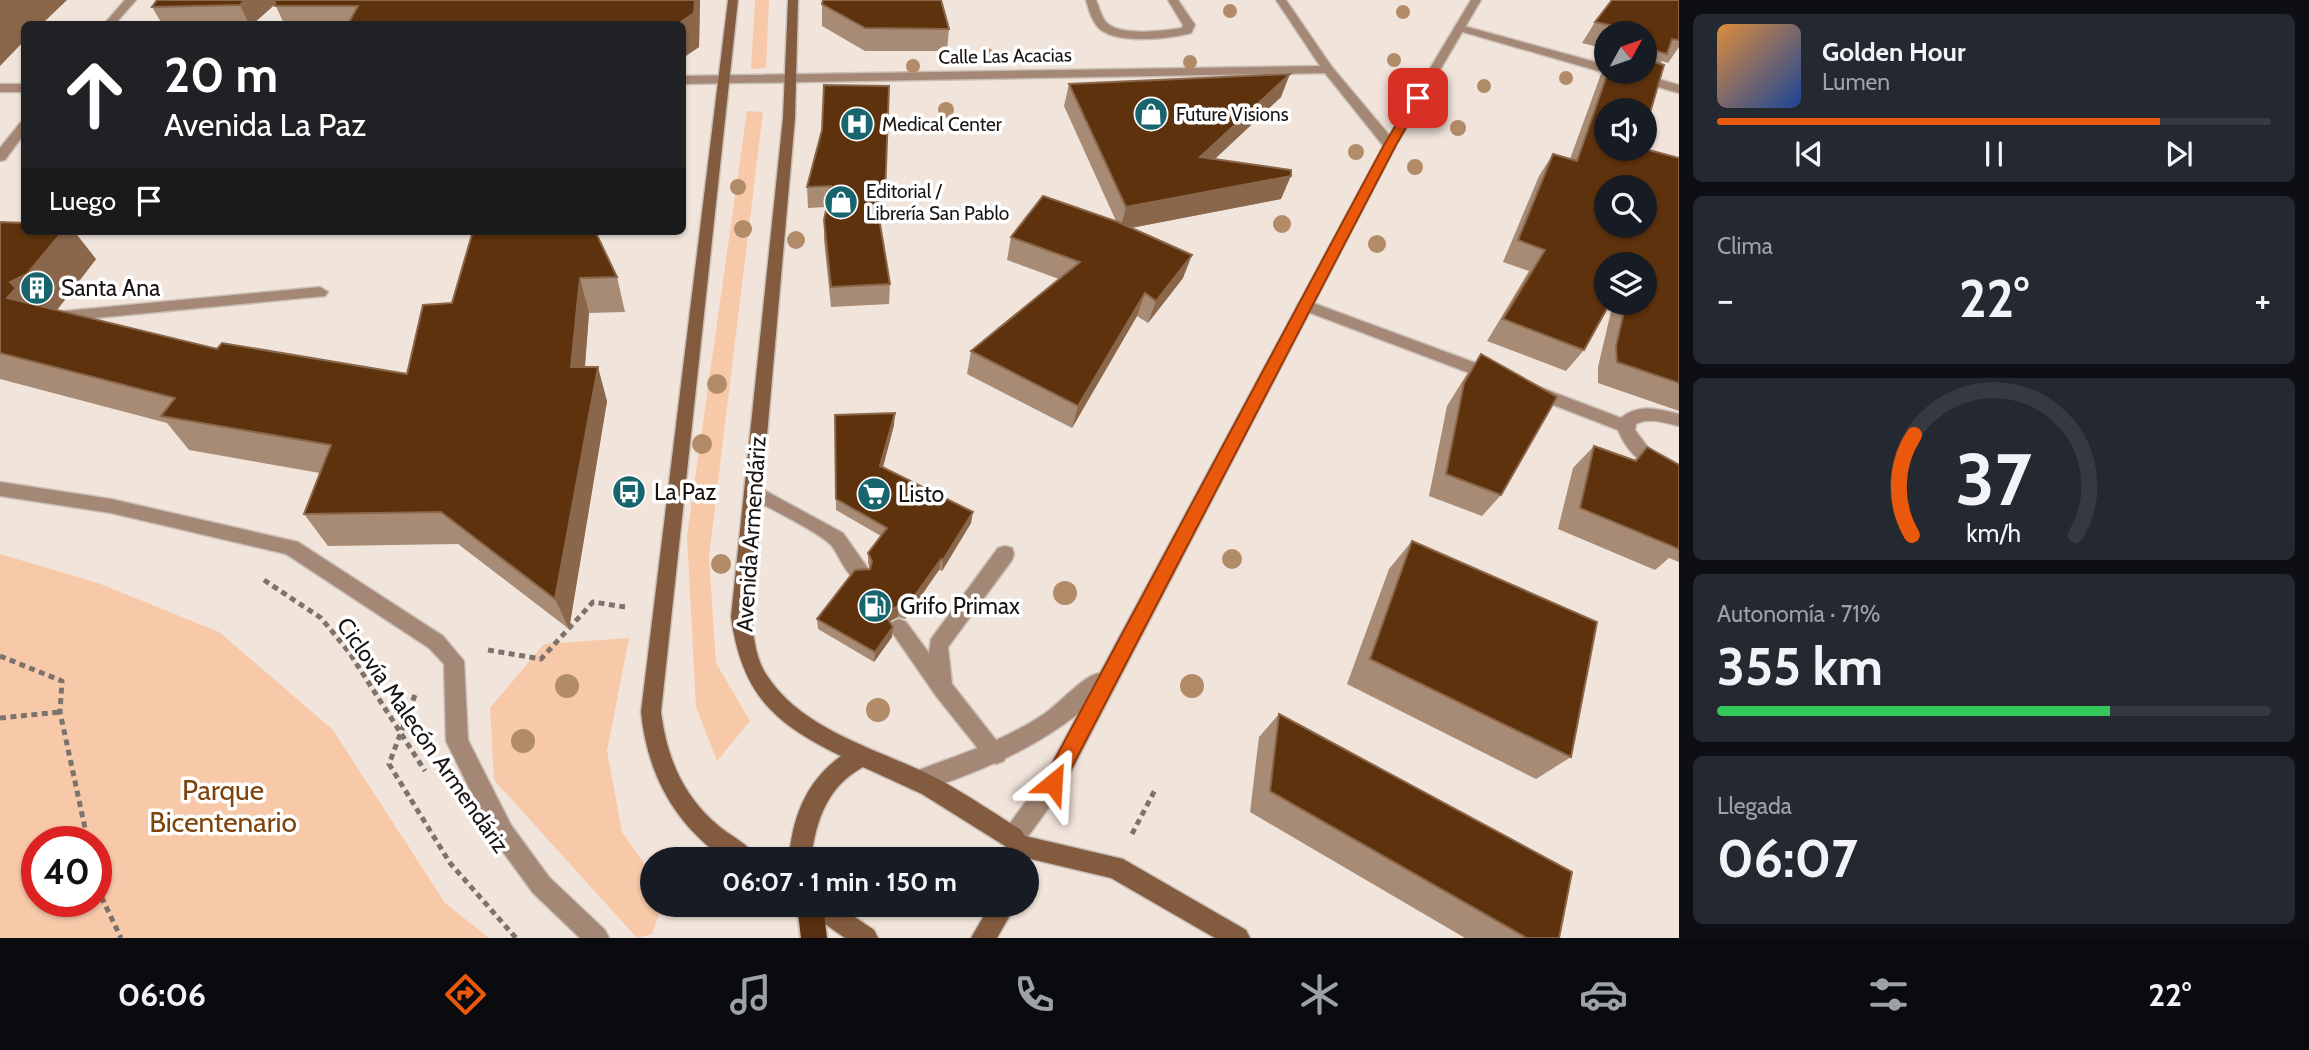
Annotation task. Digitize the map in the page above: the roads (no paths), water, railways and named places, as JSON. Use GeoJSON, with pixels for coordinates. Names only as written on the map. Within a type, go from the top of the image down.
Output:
{"type":"FeatureCollection","features":[{"type":"Feature","properties":{"kind":"highway"},"geometry":{"type":"LineString","coordinates":[[811,917],[814,938]]}},
{"type":"Feature","properties":{"kind":"main road"},"geometry":{"type":"LineString","coordinates":[[726,847],[677,801],[652,740],[650,712],[726,79],[733,0]]}},
{"type":"Feature","properties":{"kind":"main road","name":"Avenida Armendáriz"},"geometry":{"type":"LineString","coordinates":[[793,0],[792,79],[741,617],[741,641],[762,689],[796,720],[820,736],[919,781],[1015,847]]}},
{"type":"Feature","properties":{"kind":"main road"},"geometry":{"type":"LineString","coordinates":[[801,847],[811,803],[827,780],[849,762],[862,756]]}},
{"type":"Feature","properties":{"kind":"main road","name":"Avenida Armendáriz"},"geometry":{"type":"LineString","coordinates":[[1039,852],[1115,867],[1238,938]]}},
{"type":"Feature","properties":{"kind":"main road"},"geometry":{"type":"LineString","coordinates":[[835,917],[866,938]]}},
{"type":"Feature","properties":{"kind":"main road"},"geometry":{"type":"LineString","coordinates":[[983,938],[996,917]]}},
{"type":"Feature","properties":{"kind":"street"},"geometry":{"type":"LineString","coordinates":[[112,21],[131,0]]}},
{"type":"Feature","properties":{"kind":"street"},"geometry":{"type":"LineString","coordinates":[[1091,0],[1098,21],[1107,29],[1122,34],[1187,31],[1189,25],[1173,0]]}},
{"type":"Feature","properties":{"kind":"street"},"geometry":{"type":"LineString","coordinates":[[1281,0],[1328,69],[1390,145]]}},
{"type":"Feature","properties":{"kind":"street"},"geometry":{"type":"LineString","coordinates":[[1017,847],[1053,783],[1390,145],[1476,0]]}},
{"type":"Feature","properties":{"kind":"street"},"geometry":{"type":"LineString","coordinates":[[1460,28],[1594,66]]}},
{"type":"Feature","properties":{"kind":"street","name":"Calle Las Acacias"},"geometry":{"type":"LineString","coordinates":[[686,80],[1328,69]]}},
{"type":"Feature","properties":{"kind":"street"},"geometry":{"type":"LineString","coordinates":[[1657,83],[1679,89]]}},
{"type":"Feature","properties":{"kind":"street"},"geometry":{"type":"LineString","coordinates":[[0,88],[21,88]]}},
{"type":"Feature","properties":{"kind":"street"},"geometry":{"type":"LineString","coordinates":[[0,157],[21,130]]}},
{"type":"Feature","properties":{"kind":"street"},"geometry":{"type":"LineString","coordinates":[[51,318],[320,292]]}},
{"type":"Feature","properties":{"kind":"street"},"geometry":{"type":"LineString","coordinates":[[1305,305],[1625,426]]}},
{"type":"Feature","properties":{"kind":"street"},"geometry":{"type":"LineString","coordinates":[[1679,419],[1643,413],[1630,417],[1625,426],[1626,436],[1647,460],[1679,473]]}},
{"type":"Feature","properties":{"kind":"street"},"geometry":{"type":"LineString","coordinates":[[0,489],[111,506],[290,547],[436,642],[454,661],[457,741],[503,833],[541,885],[597,938]]}},
{"type":"Feature","properties":{"kind":"street"},"geometry":{"type":"LineString","coordinates":[[753,491],[836,538],[860,573]]}},
{"type":"Feature","properties":{"kind":"street"},"geometry":{"type":"LineString","coordinates":[[943,689],[938,645],[1005,554]]}},
{"type":"Feature","properties":{"kind":"street"},"geometry":{"type":"LineString","coordinates":[[899,628],[943,689],[996,754]]}},
{"type":"Feature","properties":{"kind":"street"},"geometry":{"type":"LineString","coordinates":[[919,781],[996,754],[1047,725],[1082,697],[1112,667]]}},
{"type":"Feature","properties":{"kind":"place","name":"Future Visions"},"geometry":{"type":"Point","coordinates":[1151,114]}},
{"type":"Feature","properties":{"kind":"place","name":"Medical Center"},"geometry":{"type":"Point","coordinates":[857,124]}},
{"type":"Feature","properties":{"kind":"place","name":"Editorial / Librería San Pablo"},"geometry":{"type":"Point","coordinates":[841,202]}},
{"type":"Feature","properties":{"kind":"place","name":"Santa Ana"},"geometry":{"type":"Point","coordinates":[37,288]}},
{"type":"Feature","properties":{"kind":"place","name":"La Paz"},"geometry":{"type":"Point","coordinates":[629,492]}},
{"type":"Feature","properties":{"kind":"place","name":"Listo"},"geometry":{"type":"Point","coordinates":[874,494]}},
{"type":"Feature","properties":{"kind":"place","name":"Grifo Primax"},"geometry":{"type":"Point","coordinates":[875,606]}},
{"type":"Feature","properties":{"kind":"park label","name":"Parque Bicentenario"},"geometry":{"type":"Point","coordinates":[223,806]}}]}
